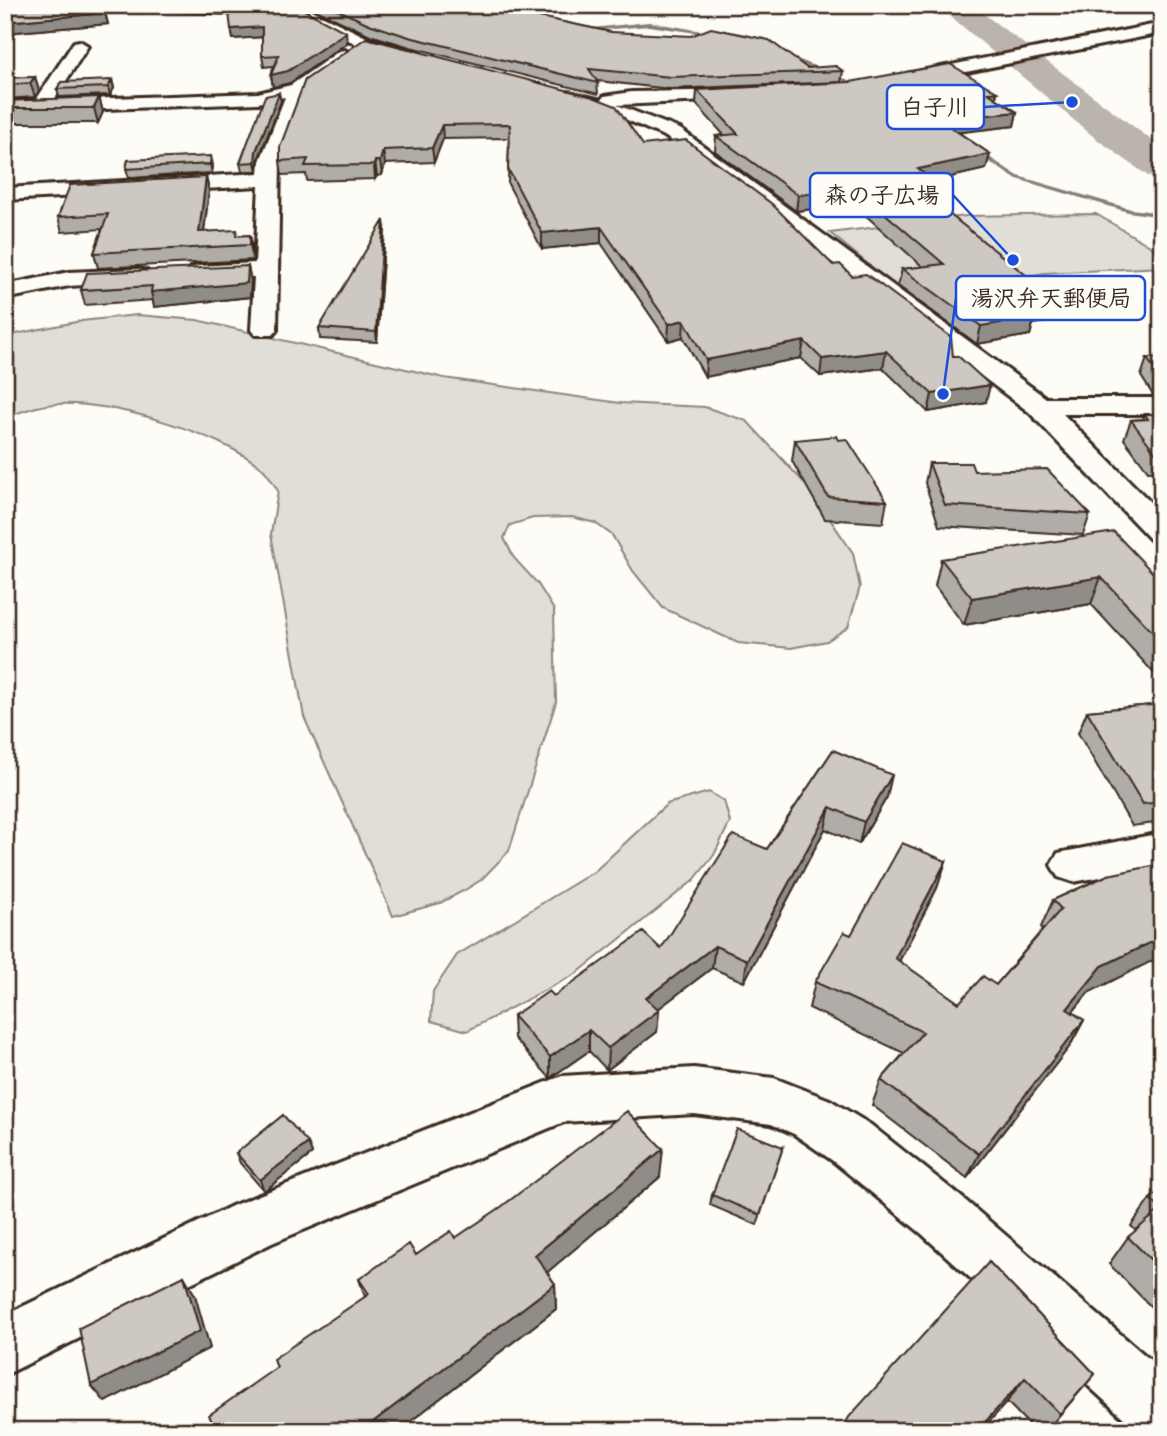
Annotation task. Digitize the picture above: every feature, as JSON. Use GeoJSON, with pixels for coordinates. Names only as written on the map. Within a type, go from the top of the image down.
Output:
{"type":"FeatureCollection","features":[{"type":"Feature","properties":{"kind":"street"},"geometry":{"type":"LineString","coordinates":[[289,5],[364,42],[435,62]]}},
{"type":"Feature","properties":{"kind":"street"},"geometry":{"type":"LineString","coordinates":[[886,83],[1162,28]]}},
{"type":"Feature","properties":{"kind":"street"},"geometry":{"type":"LineString","coordinates":[[5,107],[242,100],[297,89],[364,42]]}},
{"type":"Feature","properties":{"kind":"street"},"geometry":{"type":"LineString","coordinates":[[41,106],[80,46]]}},
{"type":"Feature","properties":{"kind":"street"},"geometry":{"type":"LineString","coordinates":[[264,330],[270,161],[297,89]]}},
{"type":"Feature","properties":{"kind":"street"},"geometry":{"type":"LineString","coordinates":[[556,94],[651,121],[673,133],[1038,406],[1162,533]]}},
{"type":"Feature","properties":{"kind":"street"},"geometry":{"type":"LineString","coordinates":[[594,103],[632,97],[763,95]]}},
{"type":"Feature","properties":{"kind":"street"},"geometry":{"type":"LineString","coordinates":[[5,194],[269,179]]}},
{"type":"Feature","properties":{"kind":"street"},"geometry":{"type":"LineString","coordinates":[[5,292],[69,279],[266,269]]}},
{"type":"Feature","properties":{"kind":"street"},"geometry":{"type":"LineString","coordinates":[[1038,406],[1162,406]]}},
{"type":"Feature","properties":{"kind":"street"},"geometry":{"type":"LineString","coordinates":[[1073,865],[1162,849]]}},
{"type":"Feature","properties":{"kind":"street"},"geometry":{"type":"LineString","coordinates":[[5,1346],[253,1224],[562,1099],[694,1091],[774,1101],[812,1117],[852,1143],[941,1215],[1162,1411]]}},
{"type":"Feature","properties":{"kind":"shaded area"},"geometry":{"type":"Polygon","coordinates":[[[1096,214],[1162,253],[1162,267],[1045,273],[906,295],[830,233],[966,216],[1096,214]]]}},
{"type":"Feature","properties":{"kind":"shaded area"},"geometry":{"type":"Polygon","coordinates":[[[137,315],[197,320],[444,378],[620,403],[705,407],[747,421],[808,487],[853,553],[860,587],[848,627],[827,641],[791,648],[738,643],[663,608],[633,571],[612,535],[595,523],[572,517],[533,518],[510,525],[504,538],[514,558],[538,584],[554,610],[556,702],[509,851],[481,880],[465,890],[440,903],[393,916],[304,717],[271,534],[278,491],[267,474],[245,456],[221,444],[194,432],[135,414],[79,404],[57,404],[30,409],[5,418],[5,336],[81,321],[137,315]]]}},
{"type":"Feature","properties":{"kind":"shaded area"},"geometry":{"type":"Polygon","coordinates":[[[709,792],[724,801],[730,822],[714,855],[694,880],[576,974],[467,1031],[431,1021],[433,991],[457,955],[595,871],[667,804],[709,792]]]}},
{"type":"Feature","properties":{"kind":"building"},"geometry":{"type":"Polygon","coordinates":[[[5,5],[103,5],[105,13],[5,22],[5,5]]]}},
{"type":"Feature","properties":{"kind":"building"},"geometry":{"type":"Polygon","coordinates":[[[228,5],[295,5],[346,32],[288,71],[271,75],[279,55],[262,56],[262,27],[231,29],[228,5]]]}},
{"type":"Feature","properties":{"kind":"building"},"geometry":{"type":"Polygon","coordinates":[[[327,5],[482,5],[611,32],[691,36],[711,28],[769,40],[807,68],[836,66],[843,71],[671,77],[589,69],[598,83],[409,37],[369,24],[327,5]]]}},
{"type":"Feature","properties":{"kind":"building"},"geometry":{"type":"Polygon","coordinates":[[[366,38],[593,97],[616,106],[643,145],[686,140],[772,204],[833,265],[840,264],[852,276],[866,274],[951,337],[953,356],[958,356],[990,385],[932,394],[886,351],[822,359],[804,341],[706,360],[684,320],[669,324],[601,227],[542,233],[508,169],[510,125],[507,124],[442,125],[432,148],[383,150],[380,161],[375,161],[374,165],[305,166],[308,159],[280,161],[280,147],[305,80],[366,38]]]}},
{"type":"Feature","properties":{"kind":"building"},"geometry":{"type":"Polygon","coordinates":[[[950,64],[997,92],[988,93],[1017,112],[940,120],[990,154],[918,169],[929,178],[909,182],[1061,303],[1034,306],[1034,318],[981,326],[902,269],[944,264],[855,188],[798,195],[716,136],[738,134],[697,90],[850,82],[950,64]]]}},
{"type":"Feature","properties":{"kind":"building"},"geometry":{"type":"Polygon","coordinates":[[[35,77],[30,83],[5,85],[5,78],[35,77]]]}},
{"type":"Feature","properties":{"kind":"building"},"geometry":{"type":"Polygon","coordinates":[[[112,80],[108,87],[57,89],[61,82],[112,80]]]}},
{"type":"Feature","properties":{"kind":"building"},"geometry":{"type":"Polygon","coordinates":[[[279,93],[256,151],[255,162],[240,163],[265,96],[279,93]]]}},
{"type":"Feature","properties":{"kind":"building"},"geometry":{"type":"Polygon","coordinates":[[[99,97],[94,108],[5,108],[5,101],[99,97]]]}},
{"type":"Feature","properties":{"kind":"building"},"geometry":{"type":"Polygon","coordinates":[[[211,156],[210,164],[126,169],[128,160],[211,156]]]}},
{"type":"Feature","properties":{"kind":"building"},"geometry":{"type":"Polygon","coordinates":[[[206,177],[199,232],[237,230],[236,236],[250,235],[250,245],[94,253],[108,214],[58,217],[70,185],[206,177]]]}},
{"type":"Feature","properties":{"kind":"building"},"geometry":{"type":"Polygon","coordinates":[[[384,220],[376,332],[319,328],[384,220]]]}},
{"type":"Feature","properties":{"kind":"building"},"geometry":{"type":"Polygon","coordinates":[[[248,266],[247,283],[151,292],[152,286],[81,290],[87,273],[248,266]]]}},
{"type":"Feature","properties":{"kind":"building"},"geometry":{"type":"Polygon","coordinates":[[[1147,358],[1162,358],[1162,377],[1159,377],[1147,358]]]}},
{"type":"Feature","properties":{"kind":"building"},"geometry":{"type":"Polygon","coordinates":[[[1145,414],[1162,414],[1162,452],[1155,452],[1131,420],[1148,419],[1145,414]]]}},
{"type":"Feature","properties":{"kind":"building"},"geometry":{"type":"Polygon","coordinates":[[[836,436],[838,440],[847,439],[887,501],[828,497],[795,440],[836,436]]]}},
{"type":"Feature","properties":{"kind":"building"},"geometry":{"type":"Polygon","coordinates":[[[929,463],[971,463],[974,471],[1047,469],[1090,514],[945,505],[929,463]]]}},
{"type":"Feature","properties":{"kind":"building"},"geometry":{"type":"Polygon","coordinates":[[[1114,532],[1154,574],[1162,572],[1162,642],[1101,577],[972,598],[941,559],[1114,532]]]}},
{"type":"Feature","properties":{"kind":"building"},"geometry":{"type":"Polygon","coordinates":[[[1162,704],[1162,802],[1143,804],[1087,711],[1162,704]]]}},
{"type":"Feature","properties":{"kind":"building"},"geometry":{"type":"Polygon","coordinates":[[[833,750],[892,775],[864,822],[830,807],[747,960],[715,946],[646,998],[659,1010],[608,1048],[589,1030],[550,1057],[513,1016],[549,991],[554,996],[643,932],[661,949],[733,835],[767,849],[833,750]]]}},
{"type":"Feature","properties":{"kind":"building"},"geometry":{"type":"Polygon","coordinates":[[[902,843],[946,861],[895,958],[959,1003],[983,976],[996,985],[1061,909],[1053,900],[1108,875],[1162,864],[1162,937],[1102,966],[1067,1009],[1084,1020],[979,1154],[881,1080],[923,1032],[815,982],[844,932],[851,935],[902,843]]]}},
{"type":"Feature","properties":{"kind":"building"},"geometry":{"type":"Polygon","coordinates":[[[627,1111],[663,1149],[535,1255],[555,1284],[361,1431],[216,1431],[209,1415],[277,1367],[273,1359],[369,1294],[359,1279],[409,1244],[416,1255],[451,1231],[455,1238],[501,1207],[627,1111]]]}},
{"type":"Feature","properties":{"kind":"building"},"geometry":{"type":"Polygon","coordinates":[[[283,1115],[308,1143],[260,1180],[236,1153],[283,1115]]]}},
{"type":"Feature","properties":{"kind":"building"},"geometry":{"type":"Polygon","coordinates":[[[737,1129],[783,1147],[760,1215],[712,1195],[737,1129]]]}},
{"type":"Feature","properties":{"kind":"building"},"geometry":{"type":"Polygon","coordinates":[[[1162,1189],[1162,1271],[1128,1237],[1161,1209],[1150,1199],[1162,1189]]]}},
{"type":"Feature","properties":{"kind":"building"},"geometry":{"type":"Polygon","coordinates":[[[989,1262],[1095,1374],[1060,1414],[1025,1378],[977,1431],[841,1431],[849,1417],[989,1262]]]}},
{"type":"Feature","properties":{"kind":"building"},"geometry":{"type":"Polygon","coordinates":[[[184,1276],[200,1331],[91,1385],[79,1328],[184,1276]]]}},
{"type":"Feature","properties":{"kind":"waterway"},"geometry":{"type":"LineString","coordinates":[[952,5],[1108,128],[1162,167]]}},
{"type":"Feature","properties":{"kind":"waterway"},"geometry":{"type":"LineString","coordinates":[[575,30],[649,24],[717,34]]}},
{"type":"Feature","properties":{"kind":"waterway"},"geometry":{"type":"LineString","coordinates":[[781,54],[865,88]]}},
{"type":"Feature","properties":{"kind":"waterway"},"geometry":{"type":"LineString","coordinates":[[975,150],[1016,177],[1130,211],[1162,215]]}},
{"type":"Feature","properties":{"kind":"place","name":"白子川"},"geometry":{"type":"Point","coordinates":[1072,102]}},
{"type":"Feature","properties":{"kind":"place","name":"森の子広場"},"geometry":{"type":"Point","coordinates":[1013,260]}},
{"type":"Feature","properties":{"kind":"place","name":"湯沢弁天郵便局"},"geometry":{"type":"Point","coordinates":[943,394]}}]}
